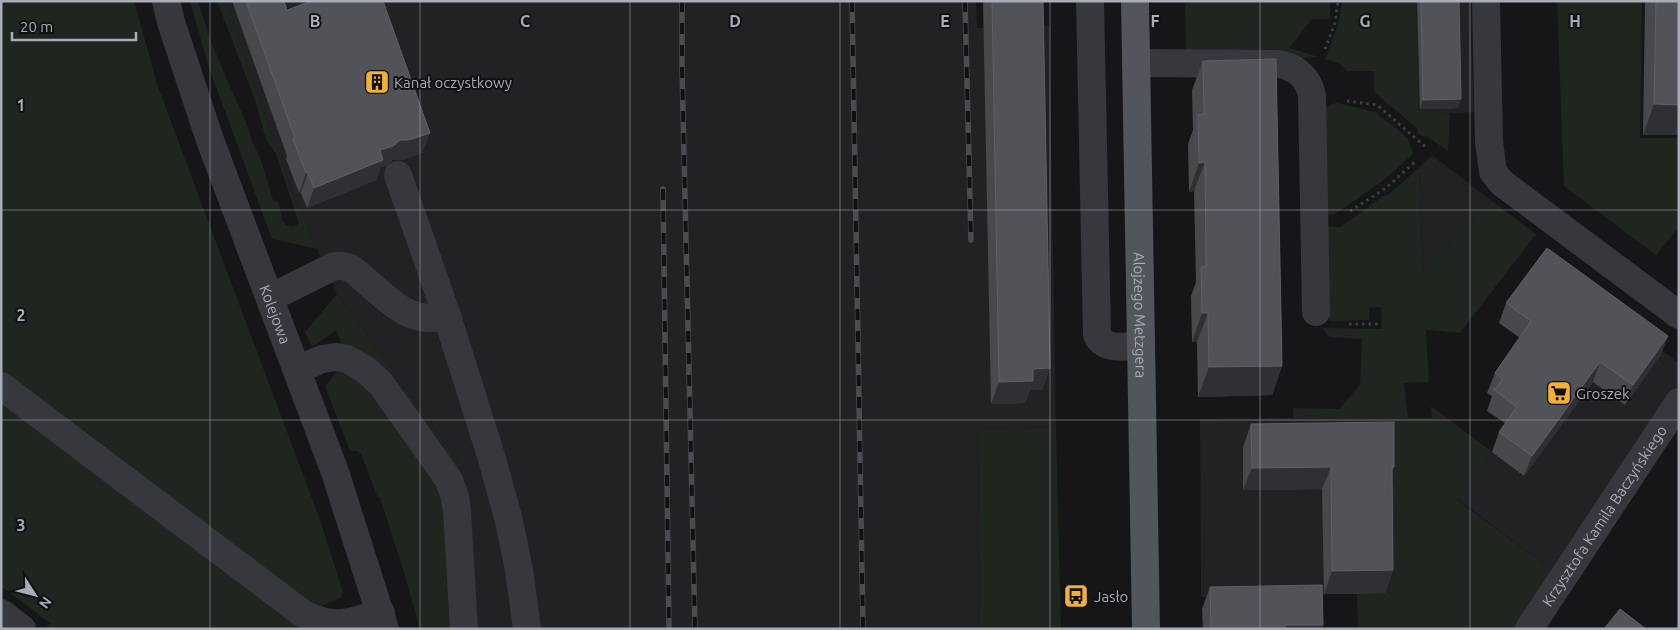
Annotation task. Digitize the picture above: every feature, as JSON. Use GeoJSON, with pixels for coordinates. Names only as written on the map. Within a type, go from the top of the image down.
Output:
{"type":"FeatureCollection","features":[{"type":"Feature","properties":{"kind":"main road","name":"Alojzego Metzgera"},"geometry":{"type":"LineString","coordinates":[[1135,1],[1146,629]]}},
{"type":"Feature","properties":{"kind":"street","name":"Kolejowa"},"geometry":{"type":"LineString","coordinates":[[166,1],[171,22],[210,140],[335,472],[383,621]]}},
{"type":"Feature","properties":{"kind":"street"},"geometry":{"type":"LineString","coordinates":[[1090,1],[1096,330],[1099,340],[1106,344],[1141,346]]}},
{"type":"Feature","properties":{"kind":"street"},"geometry":{"type":"LineString","coordinates":[[1486,1],[1489,142],[1492,166],[1498,179],[1679,315]]}},
{"type":"Feature","properties":{"kind":"street"},"geometry":{"type":"LineString","coordinates":[[1136,63],[1279,64],[1294,68],[1304,77],[1311,89],[1312,96],[1316,312]]}},
{"type":"Feature","properties":{"kind":"street"},"geometry":{"type":"LineString","coordinates":[[398,175],[447,316],[510,521],[527,629]]}},
{"type":"Feature","properties":{"kind":"street"},"geometry":{"type":"LineString","coordinates":[[270,298],[334,266],[340,266],[352,269],[405,312],[429,319],[447,316]]}},
{"type":"Feature","properties":{"kind":"street"},"geometry":{"type":"LineString","coordinates":[[297,370],[322,359],[336,357],[347,359],[371,373],[381,384],[449,480],[457,511],[464,629]]}},
{"type":"Feature","properties":{"kind":"street"},"geometry":{"type":"LineString","coordinates":[[1,386],[302,613],[319,622],[333,625],[358,620],[383,621]]}},
{"type":"Feature","properties":{"kind":"street","name":"Krzysztofa Kamila Baczyńskiego"},"geometry":{"type":"LineString","coordinates":[[1529,629],[1679,402]]}},
{"type":"Feature","properties":{"kind":"street"},"geometry":{"type":"LineString","coordinates":[[1,613],[22,629]]}},
{"type":"Feature","properties":{"kind":"path"},"geometry":{"type":"LineString","coordinates":[[1377,105],[1428,149]]}},
{"type":"Feature","properties":{"kind":"path"},"geometry":{"type":"LineString","coordinates":[[1386,188],[1417,160]]}},
{"type":"Feature","properties":{"kind":"shaded area"},"geometry":{"type":"Polygon","coordinates":[[[1,1],[134,1],[158,87],[320,520],[343,592],[338,599],[323,605],[331,629],[42,629],[39,627],[51,624],[1,586],[1,1]]]}},
{"type":"Feature","properties":{"kind":"shaded area"},"geometry":{"type":"Polygon","coordinates":[[[190,1],[198,1],[211,42],[260,157],[273,200],[279,203],[282,219],[286,225],[294,227],[299,223],[276,154],[266,139],[255,100],[217,1],[225,1],[294,197],[317,249],[272,239],[209,68],[190,1]]]}},
{"type":"Feature","properties":{"kind":"shaded area"},"geometry":{"type":"Polygon","coordinates":[[[225,1],[976,1],[977,28],[1049,26],[1056,427],[978,429],[980,629],[478,629],[465,482],[456,458],[337,294],[294,197],[225,1]]]}},
{"type":"Feature","properties":{"kind":"shaded area"},"geometry":{"type":"Polygon","coordinates":[[[1185,1],[1330,1],[1330,19],[1312,19],[1289,48],[1319,57],[1292,59],[1186,51],[1185,1]]]}},
{"type":"Feature","properties":{"kind":"shaded area"},"geometry":{"type":"Polygon","coordinates":[[[1342,1],[1416,1],[1419,114],[1450,113],[1448,151],[1426,136],[1423,137],[1417,133],[1418,129],[1374,92],[1374,71],[1347,71],[1340,64],[1325,59],[1338,25],[1342,1]]]}},
{"type":"Feature","properties":{"kind":"shaded area"},"geometry":{"type":"Polygon","coordinates":[[[1416,1],[1470,1],[1474,112],[1419,115],[1416,1]]]}},
{"type":"Feature","properties":{"kind":"shaded area"},"geometry":{"type":"Polygon","coordinates":[[[1557,1],[1642,1],[1640,138],[1679,138],[1679,227],[1656,255],[1564,186],[1557,1]]]}},
{"type":"Feature","properties":{"kind":"shaded area"},"geometry":{"type":"Polygon","coordinates":[[[1337,103],[1375,112],[1408,138],[1413,154],[1380,183],[1333,215],[1322,215],[1324,109],[1337,103]]]}},
{"type":"Feature","properties":{"kind":"shaded area"},"geometry":{"type":"Polygon","coordinates":[[[1433,156],[1492,201],[1423,273],[1419,168],[1433,156]]]}},
{"type":"Feature","properties":{"kind":"shaded area"},"geometry":{"type":"Polygon","coordinates":[[[1419,168],[1423,272],[1492,201],[1536,234],[1460,333],[1426,330],[1429,382],[1404,383],[1408,418],[1432,418],[1431,406],[1492,452],[1457,500],[1554,571],[1515,629],[1358,629],[1357,593],[1390,592],[1390,418],[1293,418],[1293,408],[1339,409],[1360,385],[1362,339],[1329,337],[1323,328],[1382,329],[1381,307],[1369,308],[1369,320],[1331,321],[1324,316],[1325,226],[1341,227],[1383,196],[1388,195],[1419,168]]]}},
{"type":"Feature","properties":{"kind":"shaded area"},"geometry":{"type":"Polygon","coordinates":[[[337,294],[456,458],[465,482],[478,629],[474,629],[466,540],[433,475],[446,505],[456,629],[420,629],[380,498],[377,496],[361,454],[357,451],[350,451],[325,386],[346,361],[347,357],[336,330],[312,347],[305,332],[337,294]]]}},
{"type":"Feature","properties":{"kind":"shaded area"},"geometry":{"type":"Polygon","coordinates":[[[1600,306],[1679,363],[1679,385],[1554,571],[1457,499],[1600,306]]]}},
{"type":"Feature","properties":{"kind":"shaded area"},"geometry":{"type":"Polygon","coordinates":[[[1390,417],[1390,593],[1201,597],[1200,419],[1390,417]]]}},
{"type":"Feature","properties":{"kind":"shaded area"},"geometry":{"type":"Polygon","coordinates":[[[1056,427],[1061,629],[980,629],[978,429],[1056,427]]]}},
{"type":"Feature","properties":{"kind":"building"},"geometry":{"type":"Polygon","coordinates":[[[246,1],[284,1],[287,10],[311,1],[383,1],[430,133],[409,140],[400,140],[393,146],[380,150],[383,160],[314,188],[293,139],[295,138],[246,1]]]}},
{"type":"Feature","properties":{"kind":"building"},"geometry":{"type":"Polygon","coordinates":[[[992,1],[1043,1],[1050,368],[1033,369],[1033,381],[999,382],[992,1]]]}},
{"type":"Feature","properties":{"kind":"building"},"geometry":{"type":"Polygon","coordinates":[[[1421,1],[1459,1],[1461,99],[1423,100],[1421,1]]]}},
{"type":"Feature","properties":{"kind":"building"},"geometry":{"type":"Polygon","coordinates":[[[1656,1],[1679,1],[1679,105],[1654,104],[1656,1]]]}},
{"type":"Feature","properties":{"kind":"building"},"geometry":{"type":"Polygon","coordinates":[[[1276,59],[1282,366],[1209,367],[1208,313],[1202,313],[1201,267],[1206,266],[1205,162],[1199,163],[1198,115],[1204,114],[1203,61],[1276,59]]]}},
{"type":"Feature","properties":{"kind":"building"},"geometry":{"type":"Polygon","coordinates":[[[1547,248],[1668,336],[1633,385],[1600,362],[1532,456],[1499,432],[1517,407],[1494,390],[1503,379],[1495,373],[1531,321],[1506,303],[1547,248]]]}},
{"type":"Feature","properties":{"kind":"building"},"geometry":{"type":"Polygon","coordinates":[[[1394,422],[1394,467],[1392,466],[1393,570],[1332,571],[1331,467],[1252,468],[1251,424],[1394,422]]]}},
{"type":"Feature","properties":{"kind":"building"},"geometry":{"type":"Polygon","coordinates":[[[1322,585],[1323,625],[1285,625],[1285,629],[1211,629],[1210,587],[1322,585]]]}},
{"type":"Feature","properties":{"kind":"building"},"geometry":{"type":"Polygon","coordinates":[[[1620,609],[1646,629],[1604,629],[1620,609]]]}},
{"type":"Feature","properties":{"kind":"railway"},"geometry":{"type":"LineString","coordinates":[[682,1],[695,629]]}},
{"type":"Feature","properties":{"kind":"railway"},"geometry":{"type":"LineString","coordinates":[[852,1],[863,629]]}},
{"type":"Feature","properties":{"kind":"railway"},"geometry":{"type":"LineString","coordinates":[[965,1],[971,240]]}},
{"type":"Feature","properties":{"kind":"railway"},"geometry":{"type":"LineString","coordinates":[[663,189],[669,629]]}},
{"type":"Feature","properties":{"kind":"place","name":"Kanał oczystkowy"},"geometry":{"type":"Point","coordinates":[377,82]}},
{"type":"Feature","properties":{"kind":"place","name":"Groszek"},"geometry":{"type":"Point","coordinates":[1559,393]}},
{"type":"Feature","properties":{"kind":"place","name":"Jasło"},"geometry":{"type":"Point","coordinates":[1076,596]}}]}
